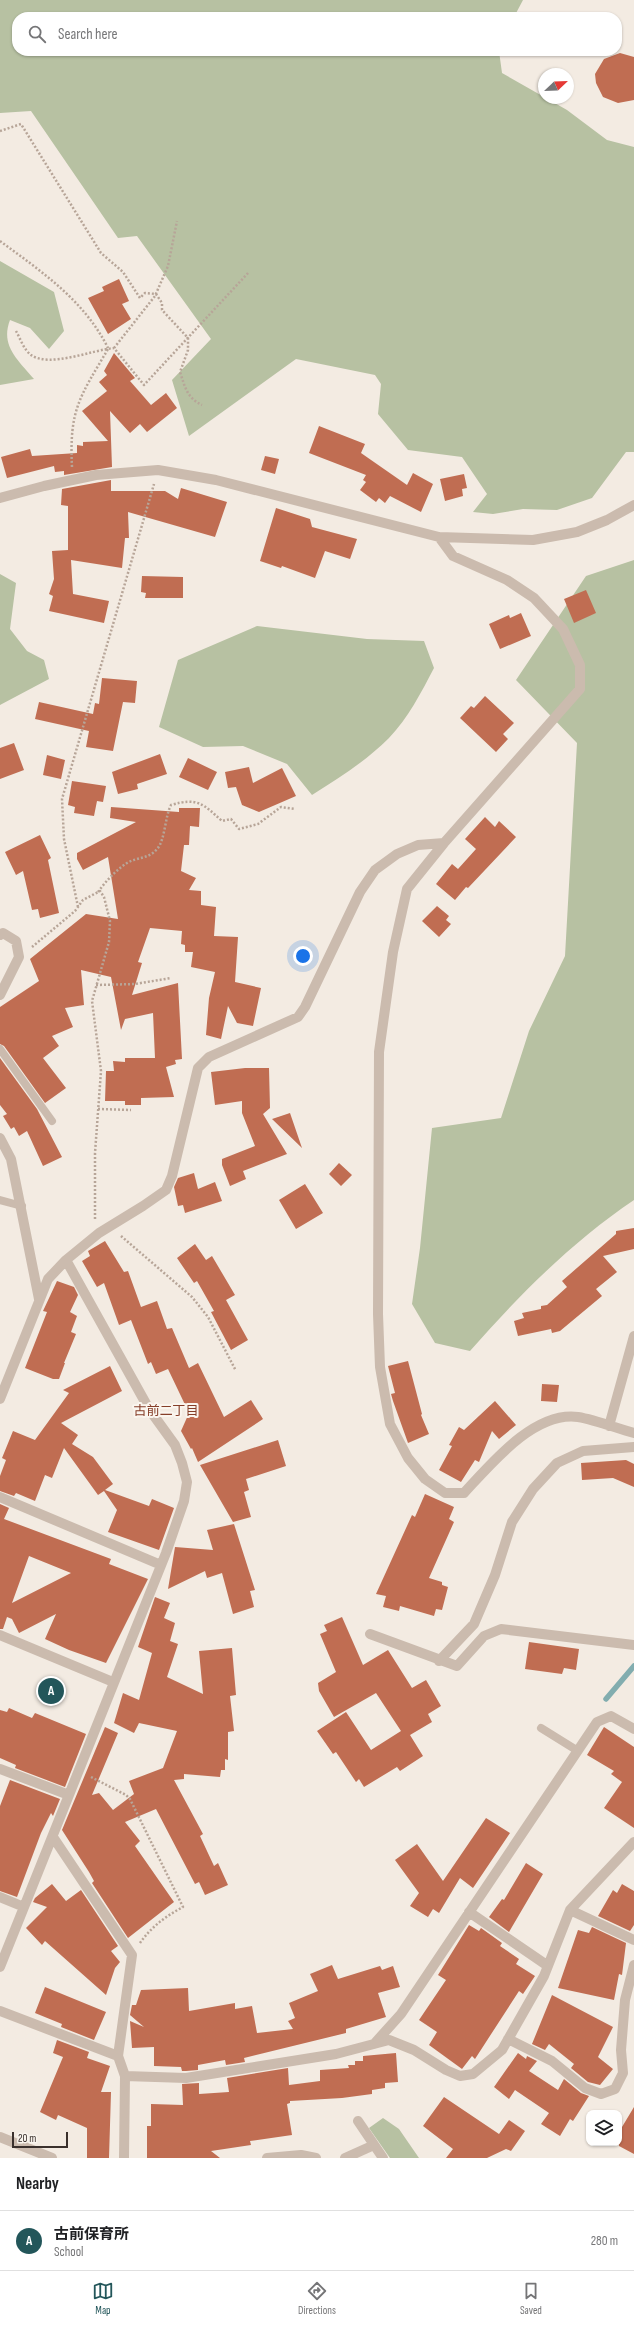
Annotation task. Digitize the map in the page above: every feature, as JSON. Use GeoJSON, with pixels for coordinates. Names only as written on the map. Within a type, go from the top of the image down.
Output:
{"type":"FeatureCollection","features":[{"type":"Feature","properties":{"kind":"street"},"geometry":{"type":"LineString","coordinates":[[0,498],[96,475],[158,470],[216,480],[439,537],[532,540],[576,532],[607,520],[634,505]]}},
{"type":"Feature","properties":{"kind":"street"},"geometry":{"type":"LineString","coordinates":[[439,537],[453,556],[507,580],[534,598],[563,629],[580,665],[580,689],[444,843],[408,889],[393,952],[379,1052],[378,1314],[380,1367],[390,1424],[408,1458],[425,1479],[445,1492],[464,1493],[507,1448],[543,1422],[577,1417],[634,1434]]}},
{"type":"Feature","properties":{"kind":"street"},"geometry":{"type":"LineString","coordinates":[[0,1399],[48,1279],[66,1260],[95,1236],[166,1190],[172,1176],[198,1068],[209,1057],[298,1017],[305,1007],[360,892],[375,870],[397,854],[418,844],[444,843]]}},
{"type":"Feature","properties":{"kind":"street"},"geometry":{"type":"LineString","coordinates":[[0,935],[3,934],[16,941],[19,957],[0,995]]}},
{"type":"Feature","properties":{"kind":"street"},"geometry":{"type":"LineString","coordinates":[[0,1138],[11,1159],[22,1206],[39,1299]]}},
{"type":"Feature","properties":{"kind":"street"},"geometry":{"type":"LineString","coordinates":[[0,1967],[161,1565],[184,1501],[187,1482],[175,1445],[149,1409],[66,1260]]}},
{"type":"Feature","properties":{"kind":"street"},"geometry":{"type":"LineString","coordinates":[[609,1426],[634,1336]]}},
{"type":"Feature","properties":{"kind":"street"},"geometry":{"type":"LineString","coordinates":[[439,1661],[474,1624],[495,1575],[512,1522],[532,1489],[557,1463],[583,1451],[634,1447]]}},
{"type":"Feature","properties":{"kind":"street"},"geometry":{"type":"LineString","coordinates":[[0,1497],[161,1565]]}},
{"type":"Feature","properties":{"kind":"street"},"geometry":{"type":"LineString","coordinates":[[370,1634],[439,1661],[457,1666],[484,1636],[501,1629],[634,1645]]}},
{"type":"Feature","properties":{"kind":"street"},"geometry":{"type":"LineString","coordinates":[[0,1635],[113,1682]]}},
{"type":"Feature","properties":{"kind":"street"},"geometry":{"type":"LineString","coordinates":[[374,2044],[401,2014],[597,1722],[611,1716],[634,1729]]}},
{"type":"Feature","properties":{"kind":"street"},"geometry":{"type":"LineString","coordinates":[[0,1769],[69,1795]]}},
{"type":"Feature","properties":{"kind":"street"},"geometry":{"type":"LineString","coordinates":[[53,1837],[132,1955],[118,2056],[125,2076],[124,2158]]}},
{"type":"Feature","properties":{"kind":"street"},"geometry":{"type":"LineString","coordinates":[[125,2076],[186,2078],[336,2054],[388,2040],[414,2050],[432,2062],[460,2076],[473,2074],[502,2050],[548,1966],[570,1910],[634,1842]]}},
{"type":"Feature","properties":{"kind":"street"},"geometry":{"type":"LineString","coordinates":[[0,1898],[24,1907]]}},
{"type":"Feature","properties":{"kind":"street"},"geometry":{"type":"LineString","coordinates":[[570,1910],[634,1940]]}},
{"type":"Feature","properties":{"kind":"street"},"geometry":{"type":"LineString","coordinates":[[469,1912],[548,1966]]}},
{"type":"Feature","properties":{"kind":"street"},"geometry":{"type":"LineString","coordinates":[[508,2039],[552,2061],[585,2088],[600,2094],[615,2089],[623,2073],[622,2050],[625,2000],[634,1965]]}},
{"type":"Feature","properties":{"kind":"street"},"geometry":{"type":"LineString","coordinates":[[0,2011],[118,2056]]}},
{"type":"Feature","properties":{"kind":"street"},"geometry":{"type":"LineString","coordinates":[[358,2121],[383,2158]]}},
{"type":"Feature","properties":{"kind":"street"},"geometry":{"type":"LineString","coordinates":[[0,2137],[52,2158]]}},
{"type":"Feature","properties":{"kind":"street"},"geometry":{"type":"LineString","coordinates":[[345,2158],[374,2145]]}},
{"type":"Feature","properties":{"kind":"street"},"geometry":{"type":"LineString","coordinates":[[268,2158],[301,2156],[316,2158]]}},
{"type":"Feature","properties":{"kind":"lane"},"geometry":{"type":"LineString","coordinates":[[0,1049],[52,1121]]}},
{"type":"Feature","properties":{"kind":"lane"},"geometry":{"type":"LineString","coordinates":[[0,1200],[22,1206]]}},
{"type":"Feature","properties":{"kind":"lane"},"geometry":{"type":"LineString","coordinates":[[541,1728],[578,1751]]}},
{"type":"Feature","properties":{"kind":"path"},"geometry":{"type":"LineString","coordinates":[[0,131],[21,124],[102,253],[123,272],[140,298],[145,293],[156,294]]}},
{"type":"Feature","properties":{"kind":"path"},"geometry":{"type":"LineString","coordinates":[[114,348],[156,294],[168,266],[177,221]]}},
{"type":"Feature","properties":{"kind":"path"},"geometry":{"type":"LineString","coordinates":[[0,241],[43,272],[77,302],[91,318],[108,348]]}},
{"type":"Feature","properties":{"kind":"path"},"geometry":{"type":"LineString","coordinates":[[114,348],[144,385],[249,272]]}},
{"type":"Feature","properties":{"kind":"path"},"geometry":{"type":"LineString","coordinates":[[156,294],[162,303],[162,310],[188,338],[188,350],[180,372],[186,390],[193,401],[202,405]]}},
{"type":"Feature","properties":{"kind":"path"},"geometry":{"type":"LineString","coordinates":[[16,331],[30,354],[39,358],[52,360],[114,348]]}},
{"type":"Feature","properties":{"kind":"path"},"geometry":{"type":"LineString","coordinates":[[73,480],[71,438],[73,416],[78,400],[108,348]]}},
{"type":"Feature","properties":{"kind":"path"},"geometry":{"type":"LineString","coordinates":[[78,907],[64,839],[62,798],[158,470]]}},
{"type":"Feature","properties":{"kind":"path"},"geometry":{"type":"LineString","coordinates":[[18,954],[33,947],[78,907],[83,900],[98,892],[108,879],[128,863],[148,856],[158,848],[168,811],[172,805],[187,800],[200,803],[222,821],[230,819],[239,829],[258,824],[281,807],[296,809]]}},
{"type":"Feature","properties":{"kind":"path"},"geometry":{"type":"LineString","coordinates":[[95,1236],[95,1153],[101,1071],[92,1001],[109,942],[110,921],[104,897],[100,891],[98,892]]}},
{"type":"Feature","properties":{"kind":"path"},"geometry":{"type":"LineString","coordinates":[[96,985],[135,984],[171,978]]}},
{"type":"Feature","properties":{"kind":"path"},"geometry":{"type":"LineString","coordinates":[[98,1109],[131,1110]]}},
{"type":"Feature","properties":{"kind":"path"},"geometry":{"type":"LineString","coordinates":[[110,1226],[192,1297],[208,1317],[236,1371]]}},
{"type":"Feature","properties":{"kind":"path"},"geometry":{"type":"LineString","coordinates":[[78,1770],[126,1794],[130,1799],[182,1906],[169,1914],[147,1932],[132,1955]]}},
{"type":"Feature","properties":{"kind":"green space"},"geometry":{"type":"Polygon","coordinates":[[[0,0],[523,0],[517,12],[12,12],[12,56],[500,56],[502,73],[538,93],[538,104],[556,104],[567,110],[607,140],[634,147],[634,452],[626,452],[592,498],[557,510],[523,509],[493,514],[473,512],[487,494],[462,457],[408,450],[378,414],[381,384],[375,375],[296,359],[189,436],[172,380],[211,339],[137,236],[118,238],[31,111],[0,113],[0,0]]]}},
{"type":"Feature","properties":{"kind":"green space"},"geometry":{"type":"Polygon","coordinates":[[[0,261],[54,292],[64,331],[49,349],[30,328],[10,320],[7,338],[9,345],[17,359],[34,379],[0,385],[0,261]]]}},
{"type":"Feature","properties":{"kind":"green space"},"geometry":{"type":"Polygon","coordinates":[[[634,560],[634,1200],[611,1216],[568,1251],[527,1289],[470,1351],[435,1343],[412,1304],[420,1248],[432,1128],[501,1118],[529,1031],[565,956],[577,743],[516,680],[586,576],[634,560]]]}},
{"type":"Feature","properties":{"kind":"green space"},"geometry":{"type":"Polygon","coordinates":[[[0,574],[16,583],[10,629],[27,651],[44,660],[49,679],[0,705],[0,574]]]}},
{"type":"Feature","properties":{"kind":"green space"},"geometry":{"type":"Polygon","coordinates":[[[257,626],[367,639],[424,641],[434,668],[408,714],[389,738],[362,762],[312,795],[287,764],[243,746],[203,747],[159,727],[178,660],[257,626]]]}},
{"type":"Feature","properties":{"kind":"green space"},"geometry":{"type":"Polygon","coordinates":[[[383,2118],[399,2129],[419,2158],[390,2158],[369,2128],[383,2118]]]}},
{"type":"Feature","properties":{"kind":"building"},"geometry":{"type":"Polygon","coordinates":[[[622,54],[634,57],[634,100],[618,103],[603,97],[596,83],[595,74],[604,59],[612,56],[622,56],[622,54]]]}},
{"type":"Feature","properties":{"kind":"building"},"geometry":{"type":"Polygon","coordinates":[[[119,279],[129,301],[122,304],[131,319],[108,334],[88,298],[104,291],[102,287],[119,279]]]}},
{"type":"Feature","properties":{"kind":"building"},"geometry":{"type":"Polygon","coordinates":[[[114,353],[135,378],[130,381],[151,405],[166,393],[177,408],[147,432],[140,424],[130,433],[110,411],[112,467],[64,475],[64,471],[55,472],[54,466],[7,478],[1,457],[30,449],[32,456],[77,453],[77,445],[83,446],[83,442],[108,441],[82,411],[107,391],[99,382],[107,375],[104,371],[114,353]]]}},
{"type":"Feature","properties":{"kind":"building"},"geometry":{"type":"Polygon","coordinates":[[[319,426],[365,444],[361,453],[407,485],[413,473],[433,484],[421,512],[390,496],[385,503],[379,498],[376,502],[360,490],[366,482],[363,480],[366,475],[309,453],[319,426]]]}},
{"type":"Feature","properties":{"kind":"building"},"geometry":{"type":"Polygon","coordinates":[[[265,456],[279,459],[275,474],[261,470],[265,456]]]}},
{"type":"Feature","properties":{"kind":"building"},"geometry":{"type":"Polygon","coordinates":[[[464,474],[467,488],[462,489],[463,496],[445,501],[440,479],[464,474]]]}},
{"type":"Feature","properties":{"kind":"building"},"geometry":{"type":"Polygon","coordinates":[[[111,480],[111,491],[165,491],[178,499],[181,488],[227,502],[215,537],[128,512],[129,538],[125,538],[122,568],[71,560],[73,594],[109,601],[104,623],[49,611],[53,596],[49,594],[54,579],[52,551],[68,550],[68,506],[61,505],[62,489],[111,480]]]}},
{"type":"Feature","properties":{"kind":"building"},"geometry":{"type":"Polygon","coordinates":[[[276,508],[310,519],[312,527],[357,539],[350,559],[325,551],[315,578],[282,566],[281,568],[260,561],[276,508]]]}},
{"type":"Feature","properties":{"kind":"building"},"geometry":{"type":"Polygon","coordinates":[[[142,576],[183,577],[183,598],[145,598],[146,593],[141,592],[142,576]]]}},
{"type":"Feature","properties":{"kind":"building"},"geometry":{"type":"Polygon","coordinates":[[[586,590],[596,613],[574,623],[564,599],[586,590]]]}},
{"type":"Feature","properties":{"kind":"building"},"geometry":{"type":"Polygon","coordinates":[[[521,613],[531,636],[500,649],[489,624],[509,615],[510,618],[521,613]]]}},
{"type":"Feature","properties":{"kind":"building"},"geometry":{"type":"Polygon","coordinates":[[[102,678],[137,681],[135,703],[123,702],[113,751],[86,747],[89,731],[35,719],[39,702],[93,714],[95,703],[99,704],[102,678]]]}},
{"type":"Feature","properties":{"kind":"building"},"geometry":{"type":"Polygon","coordinates":[[[485,696],[514,723],[503,734],[508,739],[496,752],[460,718],[471,706],[474,708],[485,696]]]}},
{"type":"Feature","properties":{"kind":"building"},"geometry":{"type":"Polygon","coordinates":[[[14,743],[24,770],[0,779],[0,748],[14,743]]]}},
{"type":"Feature","properties":{"kind":"building"},"geometry":{"type":"Polygon","coordinates":[[[160,754],[167,774],[137,784],[138,789],[118,794],[112,772],[160,754]]]}},
{"type":"Feature","properties":{"kind":"building"},"geometry":{"type":"Polygon","coordinates":[[[47,755],[65,760],[61,779],[43,775],[47,755]]]}},
{"type":"Feature","properties":{"kind":"building"},"geometry":{"type":"Polygon","coordinates":[[[188,758],[217,772],[208,790],[179,777],[188,758]]]}},
{"type":"Feature","properties":{"kind":"building"},"geometry":{"type":"Polygon","coordinates":[[[249,767],[253,783],[282,768],[296,796],[259,812],[242,805],[236,787],[228,788],[225,772],[249,767]]]}},
{"type":"Feature","properties":{"kind":"building"},"geometry":{"type":"Polygon","coordinates":[[[72,781],[106,786],[103,802],[97,801],[94,816],[74,813],[75,807],[68,805],[72,781]]]}},
{"type":"Feature","properties":{"kind":"building"},"geometry":{"type":"Polygon","coordinates":[[[111,807],[179,812],[179,808],[200,808],[199,827],[190,826],[189,845],[184,845],[181,871],[196,878],[189,890],[201,891],[201,905],[216,907],[214,936],[238,937],[235,982],[261,988],[253,1026],[237,1023],[228,1006],[221,1039],[206,1035],[209,998],[215,972],[191,967],[193,952],[185,952],[185,945],[181,944],[182,931],[150,928],[138,962],[142,963],[132,995],[178,983],[182,1059],[175,1060],[176,1064],[166,1067],[174,1097],[141,1098],[141,1105],[125,1105],[125,1101],[105,1101],[106,1071],[114,1071],[113,1061],[125,1062],[125,1058],[155,1058],[153,1013],[125,1019],[121,1030],[111,977],[81,970],[84,1005],[65,1008],[73,1027],[52,1036],[59,1046],[43,1058],[66,1088],[45,1103],[4,1046],[0,1044],[0,1007],[39,981],[30,959],[86,914],[118,919],[108,857],[83,870],[77,859],[77,853],[136,822],[110,818],[111,807]]]}},
{"type":"Feature","properties":{"kind":"building"},"geometry":{"type":"Polygon","coordinates":[[[485,817],[495,827],[499,821],[516,837],[455,900],[436,884],[452,864],[458,869],[476,849],[465,839],[485,817]]]}},
{"type":"Feature","properties":{"kind":"building"},"geometry":{"type":"Polygon","coordinates":[[[40,835],[51,858],[48,860],[59,913],[40,918],[38,909],[32,910],[23,871],[16,875],[5,852],[40,835]]]}},
{"type":"Feature","properties":{"kind":"building"},"geometry":{"type":"Polygon","coordinates":[[[437,906],[449,916],[446,920],[451,924],[439,937],[422,921],[437,906]]]}},
{"type":"Feature","properties":{"kind":"building"},"geometry":{"type":"Polygon","coordinates":[[[0,1058],[37,1109],[62,1157],[43,1166],[27,1131],[19,1136],[14,1127],[11,1129],[3,1116],[7,1114],[0,1105],[0,1058]]]}},
{"type":"Feature","properties":{"kind":"building"},"geometry":{"type":"Polygon","coordinates":[[[245,1068],[269,1068],[270,1108],[263,1114],[287,1154],[243,1171],[246,1179],[230,1186],[222,1165],[222,1159],[255,1146],[242,1113],[242,1101],[215,1105],[211,1072],[245,1068]]]}},
{"type":"Feature","properties":{"kind":"building"},"geometry":{"type":"Polygon","coordinates":[[[290,1113],[302,1148],[272,1119],[290,1113]]]}},
{"type":"Feature","properties":{"kind":"building"},"geometry":{"type":"Polygon","coordinates":[[[339,1163],[352,1175],[341,1186],[329,1174],[339,1163]]]}},
{"type":"Feature","properties":{"kind":"building"},"geometry":{"type":"Polygon","coordinates":[[[194,1173],[198,1189],[215,1182],[222,1201],[185,1213],[183,1205],[178,1206],[174,1187],[178,1178],[194,1173]]]}},
{"type":"Feature","properties":{"kind":"building"},"geometry":{"type":"Polygon","coordinates":[[[305,1184],[323,1213],[296,1229],[279,1200],[305,1184]]]}},
{"type":"Feature","properties":{"kind":"building"},"geometry":{"type":"Polygon","coordinates":[[[634,1228],[634,1249],[603,1256],[617,1272],[596,1289],[602,1296],[560,1331],[552,1333],[551,1329],[518,1336],[514,1321],[524,1318],[522,1313],[541,1309],[541,1306],[547,1305],[567,1287],[562,1281],[616,1234],[616,1231],[634,1228]]]}},
{"type":"Feature","properties":{"kind":"building"},"geometry":{"type":"Polygon","coordinates":[[[105,1241],[124,1272],[128,1271],[141,1307],[157,1301],[167,1329],[172,1328],[189,1368],[198,1363],[224,1417],[251,1400],[263,1419],[198,1462],[192,1448],[191,1449],[181,1431],[189,1413],[168,1369],[156,1374],[151,1362],[148,1364],[131,1320],[119,1325],[104,1283],[97,1287],[82,1261],[90,1256],[88,1251],[105,1241]]]}},
{"type":"Feature","properties":{"kind":"building"},"geometry":{"type":"Polygon","coordinates":[[[195,1244],[206,1260],[212,1256],[235,1295],[226,1300],[248,1340],[231,1350],[211,1312],[214,1311],[197,1281],[194,1283],[177,1258],[195,1244]]]}},
{"type":"Feature","properties":{"kind":"building"},"geometry":{"type":"Polygon","coordinates":[[[57,1281],[74,1287],[78,1295],[70,1312],[77,1316],[71,1332],[76,1334],[59,1379],[53,1379],[25,1368],[47,1312],[43,1311],[57,1281]]]}},
{"type":"Feature","properties":{"kind":"building"},"geometry":{"type":"Polygon","coordinates":[[[408,1361],[422,1414],[421,1415],[429,1434],[408,1443],[391,1394],[395,1393],[388,1366],[408,1361]]]}},
{"type":"Feature","properties":{"kind":"building"},"geometry":{"type":"Polygon","coordinates":[[[110,1366],[122,1391],[61,1423],[78,1435],[72,1444],[93,1457],[113,1484],[105,1490],[149,1506],[152,1499],[174,1508],[159,1550],[108,1532],[117,1510],[104,1491],[98,1495],[64,1448],[52,1478],[45,1475],[35,1501],[16,1493],[14,1496],[0,1491],[0,1476],[6,1460],[2,1458],[13,1431],[35,1440],[69,1393],[63,1390],[110,1366]]]}},
{"type":"Feature","properties":{"kind":"building"},"geometry":{"type":"Polygon","coordinates":[[[542,1384],[559,1385],[557,1402],[541,1401],[542,1384]]]}},
{"type":"Feature","properties":{"kind":"building"},"geometry":{"type":"Polygon","coordinates":[[[495,1401],[516,1425],[499,1439],[492,1431],[479,1462],[475,1460],[461,1482],[439,1470],[452,1446],[449,1445],[459,1427],[464,1430],[495,1401]]]}},
{"type":"Feature","properties":{"kind":"building"},"geometry":{"type":"Polygon","coordinates":[[[278,1440],[286,1466],[246,1479],[249,1490],[244,1492],[251,1517],[233,1522],[200,1465],[278,1440]]]}},
{"type":"Feature","properties":{"kind":"building"},"geometry":{"type":"Polygon","coordinates":[[[626,1460],[634,1464],[634,1487],[613,1478],[582,1480],[581,1463],[626,1460]]]}},
{"type":"Feature","properties":{"kind":"building"},"geometry":{"type":"Polygon","coordinates":[[[425,1494],[454,1507],[449,1519],[454,1522],[429,1578],[442,1582],[442,1585],[448,1587],[442,1610],[436,1609],[434,1616],[400,1606],[399,1611],[383,1607],[386,1596],[376,1594],[412,1515],[415,1517],[425,1494]]]}},
{"type":"Feature","properties":{"kind":"building"},"geometry":{"type":"Polygon","coordinates":[[[0,1504],[9,1508],[4,1519],[111,1559],[109,1564],[148,1579],[106,1663],[69,1650],[45,1639],[56,1614],[19,1633],[12,1619],[7,1617],[3,1629],[0,1629],[0,1504]],[[29,1556],[12,1603],[71,1573],[29,1556]]]}},
{"type":"Feature","properties":{"kind":"building"},"geometry":{"type":"Polygon","coordinates":[[[234,1524],[255,1590],[250,1591],[254,1607],[233,1614],[222,1573],[207,1578],[205,1571],[168,1589],[175,1547],[213,1550],[207,1530],[234,1524]]]}},
{"type":"Feature","properties":{"kind":"building"},"geometry":{"type":"Polygon","coordinates":[[[155,1597],[170,1603],[164,1618],[175,1623],[170,1641],[178,1644],[167,1677],[203,1694],[199,1651],[232,1648],[236,1695],[230,1696],[234,1731],[228,1732],[228,1760],[225,1759],[225,1770],[221,1770],[220,1777],[184,1774],[184,1779],[174,1780],[203,1834],[200,1836],[214,1866],[218,1863],[228,1885],[205,1895],[199,1882],[195,1884],[156,1809],[125,1822],[140,1841],[135,1846],[174,1902],[128,1938],[92,1883],[94,1881],[89,1872],[62,1830],[105,1727],[118,1733],[92,1795],[99,1793],[113,1810],[134,1794],[129,1781],[163,1768],[177,1731],[139,1723],[134,1733],[114,1723],[123,1693],[139,1700],[152,1653],[138,1647],[155,1597]]]}},
{"type":"Feature","properties":{"kind":"building"},"geometry":{"type":"Polygon","coordinates":[[[342,1617],[363,1665],[388,1650],[412,1688],[426,1680],[441,1706],[428,1714],[432,1722],[410,1735],[423,1756],[400,1771],[397,1767],[364,1787],[359,1779],[356,1782],[336,1752],[333,1754],[317,1731],[346,1712],[371,1750],[401,1731],[376,1693],[334,1717],[319,1691],[318,1683],[336,1672],[320,1634],[327,1631],[324,1625],[342,1617]]]}},
{"type":"Feature","properties":{"kind":"building"},"geometry":{"type":"Polygon","coordinates":[[[529,1642],[579,1649],[576,1670],[564,1668],[562,1674],[525,1669],[529,1642]]]}},
{"type":"Feature","properties":{"kind":"building"},"geometry":{"type":"Polygon","coordinates":[[[9,1708],[32,1718],[35,1713],[86,1734],[65,1787],[15,1768],[16,1765],[0,1758],[0,1710],[7,1712],[9,1708]]]}},
{"type":"Feature","properties":{"kind":"building"},"geometry":{"type":"Polygon","coordinates":[[[604,1727],[634,1747],[634,1828],[604,1808],[622,1782],[611,1774],[614,1771],[587,1755],[604,1727]]]}},
{"type":"Feature","properties":{"kind":"building"},"geometry":{"type":"Polygon","coordinates":[[[10,1780],[60,1799],[53,1816],[51,1813],[41,1833],[17,1897],[0,1891],[0,1806],[10,1780]]]}},
{"type":"Feature","properties":{"kind":"building"},"geometry":{"type":"Polygon","coordinates":[[[486,1818],[510,1833],[473,1888],[460,1878],[439,1913],[433,1909],[428,1917],[410,1906],[419,1893],[395,1860],[417,1844],[443,1881],[486,1818]]]}},
{"type":"Feature","properties":{"kind":"building"},"geometry":{"type":"Polygon","coordinates":[[[526,1863],[543,1874],[509,1932],[489,1917],[502,1899],[504,1900],[526,1863]]]}},
{"type":"Feature","properties":{"kind":"building"},"geometry":{"type":"Polygon","coordinates":[[[52,1884],[66,1901],[81,1890],[118,1946],[111,1951],[120,1962],[115,1968],[106,1995],[45,1941],[42,1945],[26,1928],[47,1907],[33,1902],[35,1898],[52,1884]]]}},
{"type":"Feature","properties":{"kind":"building"},"geometry":{"type":"Polygon","coordinates":[[[622,1884],[634,1891],[634,1925],[630,1931],[598,1916],[613,1890],[617,1893],[622,1884]]]}},
{"type":"Feature","properties":{"kind":"building"},"geometry":{"type":"Polygon","coordinates":[[[469,1925],[479,1931],[481,1928],[502,1943],[500,1946],[519,1959],[516,1964],[535,1976],[523,1994],[519,1991],[475,2059],[472,2056],[462,2069],[429,2045],[437,2032],[419,2020],[446,1980],[438,1975],[469,1925]]]}},
{"type":"Feature","properties":{"kind":"building"},"geometry":{"type":"Polygon","coordinates":[[[592,1927],[626,1943],[622,1975],[619,1974],[614,2000],[558,1988],[578,1930],[589,1933],[592,1927]]]}},
{"type":"Feature","properties":{"kind":"building"},"geometry":{"type":"Polygon","coordinates":[[[332,1965],[338,1979],[380,1966],[382,1970],[393,1966],[400,1987],[378,1993],[386,2017],[346,2029],[346,2033],[244,2058],[245,2062],[226,2065],[225,2060],[198,2065],[198,2070],[182,2071],[181,2067],[154,2066],[154,2047],[132,2048],[130,2021],[144,2027],[130,2015],[132,2005],[136,2005],[141,1990],[188,1988],[189,2011],[235,2003],[235,2009],[252,2006],[257,2033],[293,2029],[288,2021],[295,2018],[289,2003],[318,1991],[310,1974],[332,1965]]]}},
{"type":"Feature","properties":{"kind":"building"},"geometry":{"type":"Polygon","coordinates":[[[45,1987],[106,2012],[94,2040],[61,2027],[62,2024],[35,2013],[45,1987]]]}},
{"type":"Feature","properties":{"kind":"building"},"geometry":{"type":"Polygon","coordinates":[[[552,1995],[613,2027],[598,2057],[613,2069],[600,2085],[588,2082],[571,2068],[574,2064],[549,2044],[545,2050],[532,2044],[552,1995]]]}},
{"type":"Feature","properties":{"kind":"building"},"geometry":{"type":"Polygon","coordinates":[[[57,2040],[89,2052],[87,2058],[110,2066],[101,2092],[111,2092],[109,2158],[87,2158],[87,2128],[58,2115],[56,2120],[40,2112],[63,2057],[53,2053],[57,2040]]]}},
{"type":"Feature","properties":{"kind":"building"},"geometry":{"type":"Polygon","coordinates":[[[396,2053],[398,2082],[385,2083],[385,2088],[372,2090],[372,2094],[342,2098],[290,2101],[290,2103],[287,2104],[292,2135],[250,2141],[251,2145],[211,2151],[220,2158],[147,2158],[147,2126],[151,2126],[151,2104],[183,2105],[182,2084],[199,2083],[199,2094],[229,2092],[227,2078],[288,2068],[289,2085],[320,2081],[320,2070],[349,2068],[348,2065],[355,2065],[355,2061],[363,2061],[363,2056],[396,2053]]]}},
{"type":"Feature","properties":{"kind":"building"},"geometry":{"type":"Polygon","coordinates":[[[518,2053],[526,2059],[527,2056],[537,2061],[529,2071],[558,2090],[564,2079],[581,2093],[589,2096],[573,2121],[570,2119],[560,2136],[541,2124],[549,2113],[515,2090],[509,2099],[494,2087],[518,2053]]]}},
{"type":"Feature","properties":{"kind":"building"},"geometry":{"type":"Polygon","coordinates":[[[444,2097],[499,2134],[509,2120],[525,2131],[511,2151],[506,2149],[487,2158],[446,2158],[453,2149],[423,2126],[444,2097]]]}},
{"type":"Feature","properties":{"kind":"building"},"geometry":{"type":"Polygon","coordinates":[[[634,2107],[634,2154],[619,2146],[622,2146],[622,2127],[634,2107]]]}},
{"type":"Feature","properties":{"kind":"waterway"},"geometry":{"type":"LineString","coordinates":[[606,1699],[634,1666]]}},
{"type":"Feature","properties":{"kind":"place","name":"古前保育所"},"geometry":{"type":"Point","coordinates":[51,1691]}},
{"type":"Feature","properties":{"kind":"district","name":"古前二丁目"},"geometry":{"type":"Point","coordinates":[166,1410]}}]}
